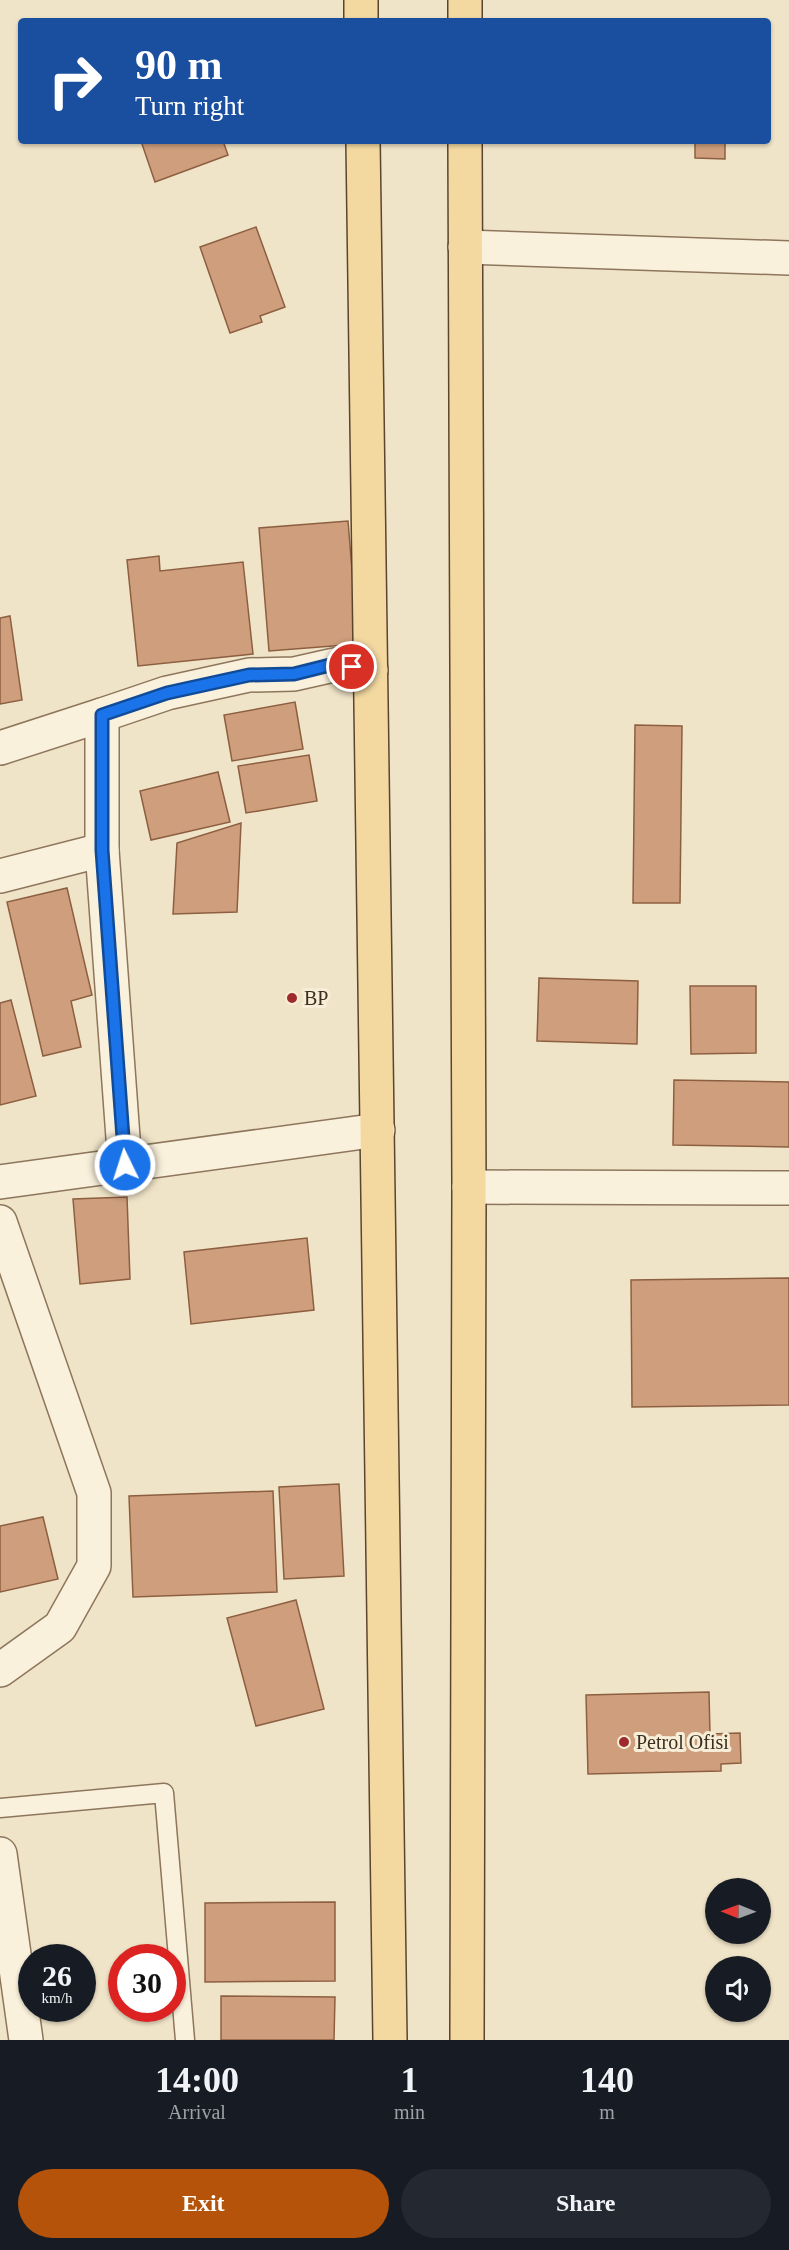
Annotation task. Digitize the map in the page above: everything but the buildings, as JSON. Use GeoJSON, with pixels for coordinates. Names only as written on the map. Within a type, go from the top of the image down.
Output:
{"type":"FeatureCollection","features":[{"type":"Feature","properties":{"kind":"main road"},"geometry":{"type":"LineString","coordinates":[[361,0],[361,18]]}},
{"type":"Feature","properties":{"kind":"main road"},"geometry":{"type":"LineString","coordinates":[[465,0],[465,18]]}},
{"type":"Feature","properties":{"kind":"main road"},"geometry":{"type":"LineString","coordinates":[[363,144],[390,2040]]}},
{"type":"Feature","properties":{"kind":"main road"},"geometry":{"type":"LineString","coordinates":[[465,144],[469,1186],[467,2040]]}},
{"type":"Feature","properties":{"kind":"street"},"geometry":{"type":"LineString","coordinates":[[465,247],[789,258]]}},
{"type":"Feature","properties":{"kind":"street"},"geometry":{"type":"LineString","coordinates":[[0,748],[167,693],[249,675],[294,674],[334,664],[371,670]]}},
{"type":"Feature","properties":{"kind":"street"},"geometry":{"type":"LineString","coordinates":[[102,715],[102,850],[125,1165]]}},
{"type":"Feature","properties":{"kind":"street"},"geometry":{"type":"LineString","coordinates":[[0,876],[102,850]]}},
{"type":"Feature","properties":{"kind":"street"},"geometry":{"type":"LineString","coordinates":[[0,1182],[378,1130]]}},
{"type":"Feature","properties":{"kind":"street"},"geometry":{"type":"LineString","coordinates":[[469,1186],[789,1188]]}},
{"type":"Feature","properties":{"kind":"street"},"geometry":{"type":"LineString","coordinates":[[0,1222],[94,1493],[94,1566],[60,1628],[0,1670]]}},
{"type":"Feature","properties":{"kind":"street"},"geometry":{"type":"LineString","coordinates":[[0,1854],[26,2040]]}},
{"type":"Feature","properties":{"kind":"lane"},"geometry":{"type":"LineString","coordinates":[[0,1808],[164,1793],[184,2040]]}},
{"type":"Feature","properties":{"kind":"place","name":"BP"},"geometry":{"type":"Point","coordinates":[292,998]}},
{"type":"Feature","properties":{"kind":"place","name":"Petrol Ofisi"},"geometry":{"type":"Point","coordinates":[624,1742]}},
{"type":"Feature","properties":{"kind":"route"},"geometry":{"type":"LineString","coordinates":[[125,1165],[102,850],[102,715],[167,693],[249,675],[294,674],[334,664],[352,667]]}}]}
